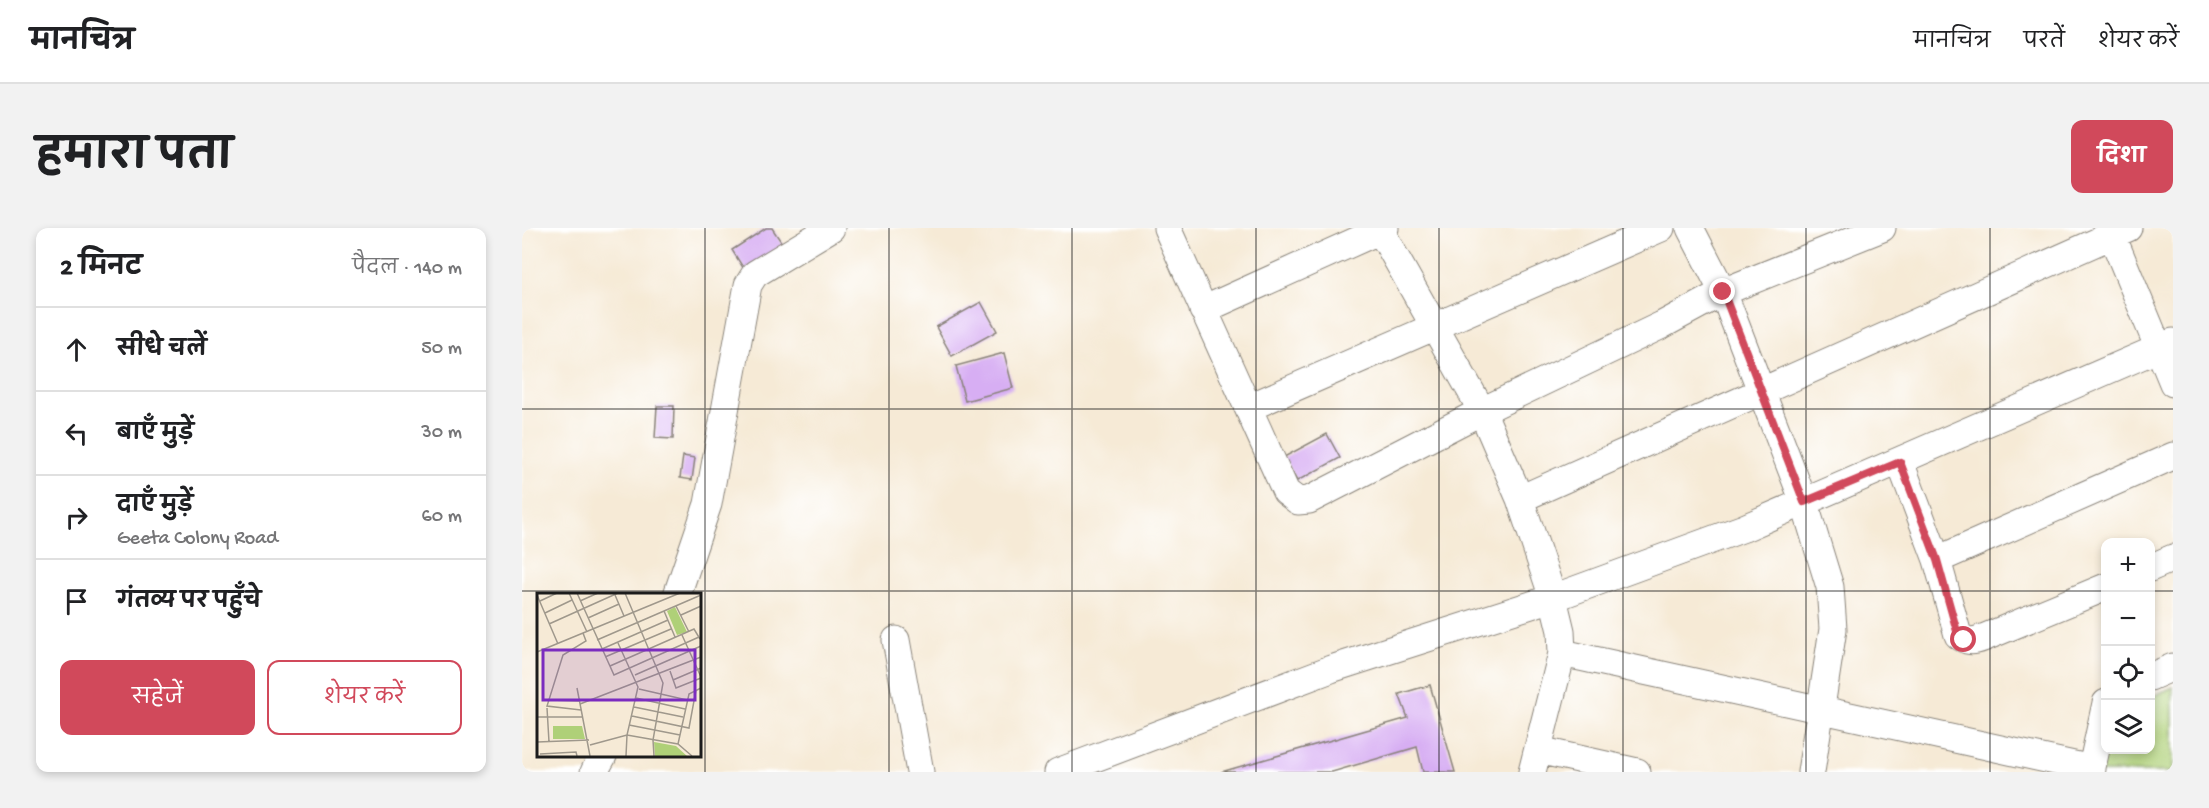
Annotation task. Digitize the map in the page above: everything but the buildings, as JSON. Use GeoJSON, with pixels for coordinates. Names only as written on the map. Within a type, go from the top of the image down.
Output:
{"type":"FeatureCollection","features":[{"type":"Feature","properties":{"kind":"street"},"geometry":{"type":"LineString","coordinates":[[678,593],[708,504],[748,285],[755,274],[831,228]]}},
{"type":"Feature","properties":{"kind":"street"},"geometry":{"type":"LineString","coordinates":[[1167,228],[1203,310],[1250,407],[1286,492],[1298,501],[1309,500],[1482,411],[1662,325],[1723,292],[1882,228]]}},
{"type":"Feature","properties":{"kind":"street"},"geometry":{"type":"LineString","coordinates":[[1250,407],[1661,228]]}},
{"type":"Feature","properties":{"kind":"street"},"geometry":{"type":"LineString","coordinates":[[1690,228],[1723,292],[1804,502],[1830,598],[1833,629],[1811,772]]}},
{"type":"Feature","properties":{"kind":"street"},"geometry":{"type":"LineString","coordinates":[[1203,310],[1381,229],[1433,327],[1482,411],[1520,499],[1553,598],[1561,631],[1562,653],[1535,761],[1637,772]]}},
{"type":"Feature","properties":{"kind":"street"},"geometry":{"type":"LineString","coordinates":[[1520,499],[1761,393],[2117,230],[2165,346],[2173,382]]}},
{"type":"Feature","properties":{"kind":"street"},"geometry":{"type":"LineString","coordinates":[[1058,772],[1331,669],[1553,598],[1744,528],[2165,346]]}},
{"type":"Feature","properties":{"kind":"street"},"geometry":{"type":"LineString","coordinates":[[1937,560],[2173,456]]}},
{"type":"Feature","properties":{"kind":"street"},"geometry":{"type":"LineString","coordinates":[[1900,462],[1937,560],[1958,635],[1964,640],[1974,641],[2101,589]]}},
{"type":"Feature","properties":{"kind":"street"},"geometry":{"type":"LineString","coordinates":[[2155,566],[2173,558]]}},
{"type":"Feature","properties":{"kind":"street"},"geometry":{"type":"LineString","coordinates":[[896,640],[920,772]]}},
{"type":"Feature","properties":{"kind":"street"},"geometry":{"type":"LineString","coordinates":[[1562,653],[2092,771],[2101,714]]}},
{"type":"Feature","properties":{"kind":"street"},"geometry":{"type":"LineString","coordinates":[[2155,675],[2173,667]]}},
{"type":"Feature","properties":{"kind":"street"},"geometry":{"type":"LineString","coordinates":[[594,772],[602,757]]}},
{"type":"Feature","properties":{"kind":"green space"},"geometry":{"type":"Polygon","coordinates":[[[2173,687],[2173,772],[2099,772],[2105,754],[2155,754],[2155,695],[2173,687]]]}},
{"type":"Feature","properties":{"kind":"route"},"geometry":{"type":"LineString","coordinates":[[1723,292],[1804,502],[1900,462],[1937,560],[1958,635],[1964,640]]}}]}
